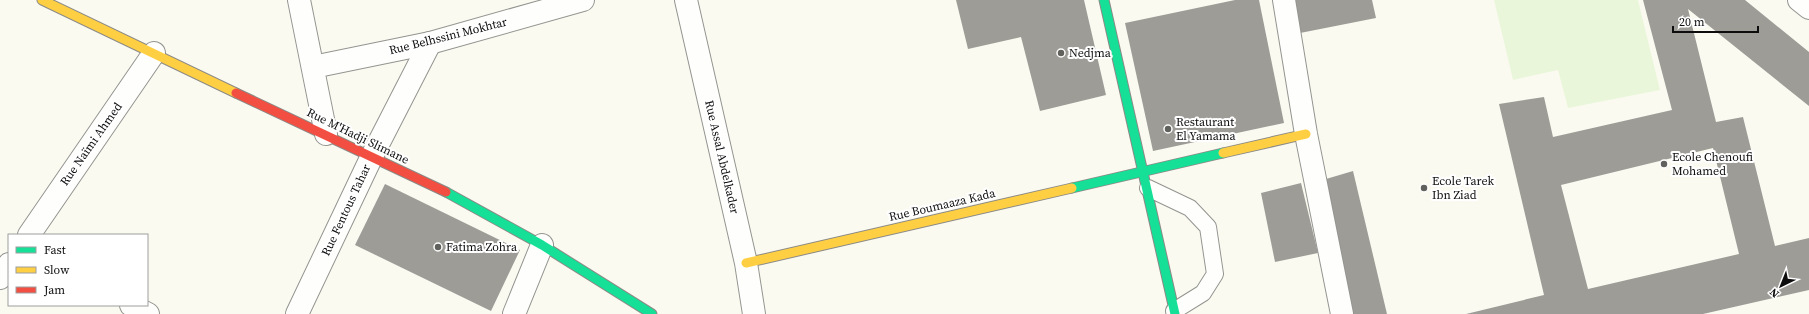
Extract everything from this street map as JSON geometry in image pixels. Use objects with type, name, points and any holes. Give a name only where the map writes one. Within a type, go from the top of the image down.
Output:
[{"type":"street","name":"Rue M'Hadji Slimane","points":[[42,0],[460,198],[542,245],[652,314]]},
{"type":"street","points":[[299,0],[326,134]]},
{"type":"street","name":"Rue Belhssini Mokhtar","points":[[313,67],[430,42],[583,0]]},
{"type":"street","name":"Rue Assal Abdelkader","points":[[686,0],[746,263],[754,314]]},
{"type":"street","points":[[1104,0],[1148,188],[1175,313]]},
{"type":"street","points":[[1284,0],[1306,134],[1342,314]]},
{"type":"street","points":[[1799,0],[1809,8]]},
{"type":"street","name":"Rue Fentous Tahar","points":[[297,314],[372,156],[430,42]]},
{"type":"street","name":"Rue Naïmi Ahmed","points":[[29,234],[154,53]]},
{"type":"street","name":"Rue Boumaaza Kada","points":[[746,263],[1306,134]]},
{"type":"street","points":[[514,314],[542,245]]},
{"type":"street","points":[[0,278],[8,266]]},
{"type":"street","points":[[133,306],[148,314]]},
{"type":"lane","points":[[1148,188],[1190,208],[1208,227],[1215,274],[1203,293],[1175,313]]},
{"type":"green space","points":[[1494,0],[1638,0],[1660,90],[1568,108],[1558,70],[1513,80]]},
{"type":"building","points":[[956,0],[1084,0],[1106,95],[1040,111],[1021,37],[968,49]]},
{"type":"building","points":[[1235,0],[1259,0],[1284,123],[1153,151],[1125,23]]},
{"type":"building","points":[[1287,0],[1372,0],[1376,18],[1295,34]]},
{"type":"building","points":[[1643,0],[1745,0],[1809,52],[1809,106],[1688,9],[1716,122],[1743,117],[1775,246],[1809,238],[1809,290],[1703,314],[1466,314],[1544,295],[1499,104],[1544,97],[1553,137],[1672,110]],"holes":[[[1713,148],[1739,254],[1588,289],[1561,185]]]},
{"type":"building","points":[[1353,171],[1387,314],[1353,314],[1326,179]]},
{"type":"building","points":[[1301,183],[1318,253],[1275,262],[1261,193]]},
{"type":"building","name":"Fatima Zohra","points":[[385,184],[520,250],[491,311],[355,245]]},
{"type":"traffic: fast","points":[[1104,0],[1175,314]]},
{"type":"traffic: fast","points":[[1072,188],[1223,153]]},
{"type":"traffic: fast","points":[[446,192],[542,245],[652,314]]},
{"type":"traffic: slow","points":[[42,0],[236,93]]},
{"type":"traffic: slow","points":[[1223,153],[1306,134]]},
{"type":"traffic: slow","points":[[746,263],[1072,188]]},
{"type":"traffic: jam","points":[[236,93],[446,192]]},
{"type":"place","name":"Nedjma","points":[[1061,53]]},
{"type":"place","name":"Restaurant El Yamama","points":[[1168,129]]},
{"type":"place","name":"Ecole Chenoufi Mohamed","points":[[1664,164]]},
{"type":"place","name":"Ecole Tarek Ibn Ziad","points":[[1424,188]]},
{"type":"place","name":"Fatima Zohra","points":[[438,247]]}]
